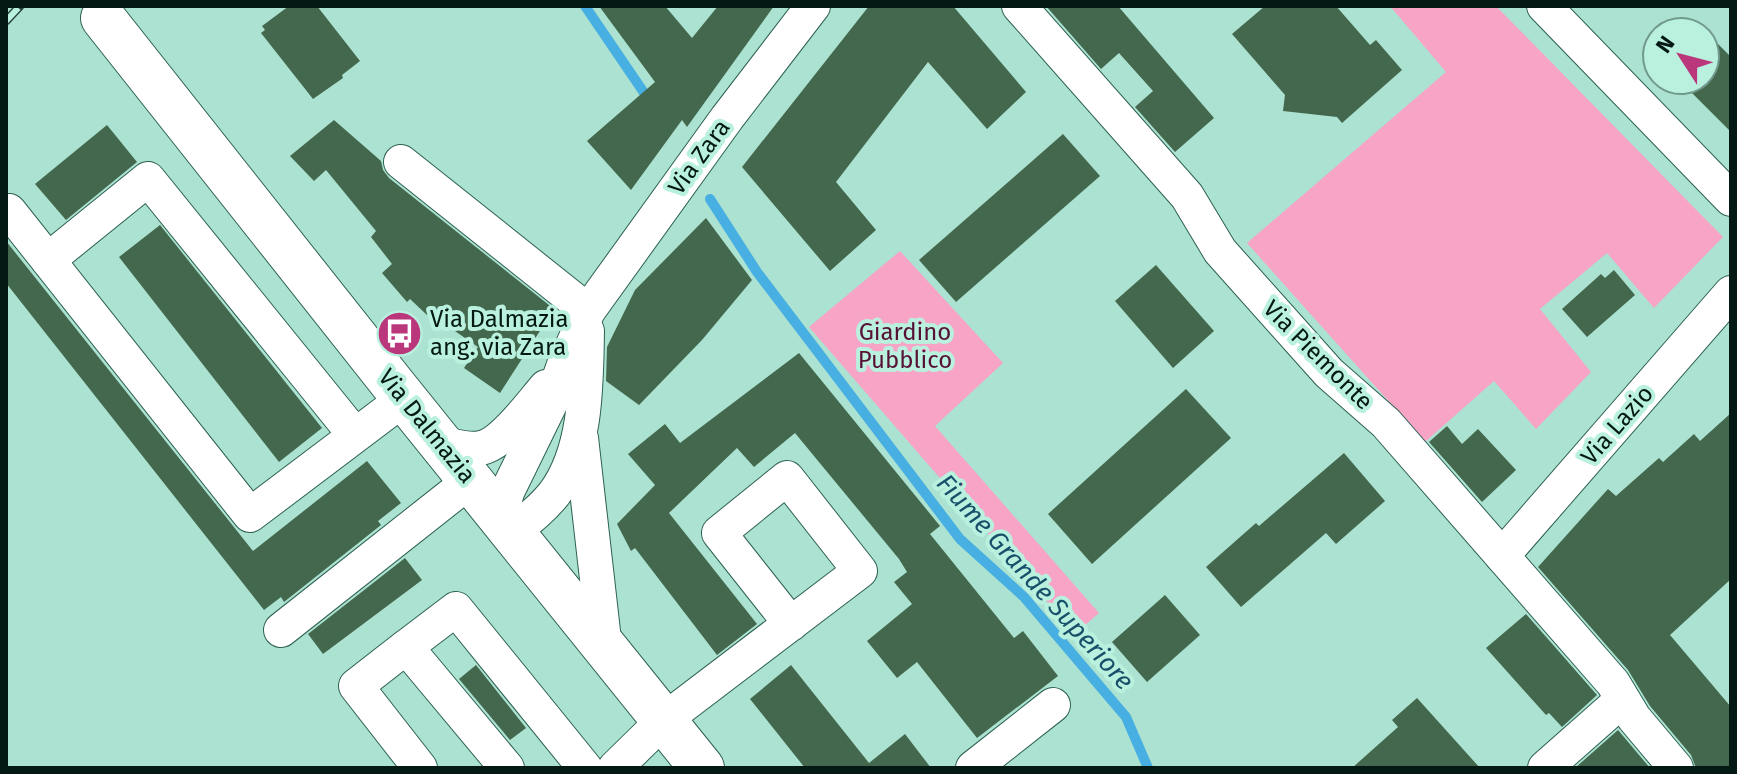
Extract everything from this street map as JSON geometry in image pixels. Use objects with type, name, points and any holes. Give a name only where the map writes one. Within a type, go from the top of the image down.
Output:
[{"type":"main road","name":"Via Dalmazia","points":[[103,18],[702,768]]},
{"type":"street","name":"Via Zara","points":[[507,525],[507,492],[547,412],[588,311],[727,118],[813,6]]},
{"type":"street","name":"Via Piemonte","points":[[1020,6],[1187,196],[1220,251],[1329,373],[1386,423],[1613,683],[1634,718],[1676,768]]},
{"type":"street","points":[[1544,6],[1731,199]]},
{"type":"street","points":[[401,162],[588,311],[580,429],[605,649]]},
{"type":"street","points":[[48,260],[148,179],[355,435]]},
{"type":"street","points":[[9,211],[250,515],[405,398]]},
{"type":"street","name":"Via Lazio","points":[[1502,556],[1731,293]]},
{"type":"street","name":"Via Zara","points":[[443,444],[478,449],[491,446],[522,416],[564,365]]},
{"type":"street","points":[[507,525],[532,516],[561,483],[580,429]]},
{"type":"street","points":[[281,630],[471,480]]},
{"type":"street","points":[[420,768],[356,686],[456,609],[585,768]]},
{"type":"street","points":[[615,768],[664,720],[791,624]]},
{"type":"street","points":[[406,647],[507,768]]},
{"type":"street","points":[[1545,768],[1622,700]]},
{"type":"street","points":[[973,768],[1053,705]]},
{"type":"green space","points":[[1390,6],[1496,6],[1723,237],[1654,308],[1607,253],[1540,309],[1591,372],[1536,429],[1494,381],[1425,442],[1247,243],[1446,72]]},
{"type":"green space","name":"Giardino Pubblico","points":[[900,251],[1003,363],[935,426],[1099,613],[1075,634],[809,327]]},
{"type":"building","points":[[289,6],[317,6],[360,61],[342,75],[343,78],[313,99],[261,33],[265,30],[262,26]]},
{"type":"building","points":[[599,6],[665,6],[692,38],[718,6],[774,6],[687,127],[682,120],[631,190],[587,141],[655,82]]},
{"type":"building","points":[[869,6],[953,6],[1026,92],[987,129],[928,62],[836,182],[876,230],[830,271],[742,167]]},
{"type":"building","points":[[1046,6],[1118,6],[1214,118],[1175,152],[1135,107],[1153,91],[1119,53],[1101,69]]},
{"type":"building","points":[[1265,6],[1336,6],[1370,45],[1376,40],[1402,70],[1342,123],[1337,117],[1283,111],[1285,95],[1232,34]]},
{"type":"building","points":[[1721,47],[1731,57],[1731,132],[1695,96],[1721,96]]},
{"type":"building","points":[[334,120],[381,161],[389,178],[554,309],[500,393],[464,368],[478,347],[429,313],[427,315],[410,299],[407,302],[382,273],[392,264],[371,237],[376,231],[326,170],[314,181],[290,156]]},
{"type":"building","points":[[107,125],[137,162],[66,220],[35,184]]},
{"type":"building","points":[[1063,134],[1100,176],[956,302],[919,260]]},
{"type":"building","points":[[706,218],[752,280],[702,340],[639,405],[606,381],[607,347],[635,290]]},
{"type":"building","points":[[160,225],[322,428],[279,462],[119,257]]},
{"type":"building","points":[[6,241],[253,551],[367,461],[401,503],[378,521],[381,525],[284,602],[281,597],[264,610],[6,283]]},
{"type":"building","points":[[1156,265],[1214,331],[1173,368],[1115,301]]},
{"type":"building","points":[[1614,270],[1635,295],[1587,337],[1562,309],[1601,274],[1605,278]]},
{"type":"building","points":[[799,353],[940,526],[930,534],[1014,638],[1023,631],[1058,676],[977,738],[917,662],[897,678],[867,641],[912,604],[894,582],[907,572],[795,433],[754,467],[737,448],[669,513],[757,624],[717,655],[635,548],[631,551],[617,524],[655,485],[628,454],[665,424],[680,443]]},
{"type":"building","points":[[1186,389],[1231,438],[1092,564],[1048,514]]},
{"type":"building","points":[[1731,413],[1731,579],[1670,635],[1731,707],[1731,768],[1696,768],[1691,755],[1650,706],[1628,670],[1538,567],[1608,489],[1616,496],[1659,458],[1663,462],[1694,434],[1700,441]]},
{"type":"building","points":[[1447,426],[1462,444],[1478,429],[1516,470],[1482,502],[1429,442]]},
{"type":"building","points":[[1344,453],[1385,501],[1336,544],[1326,533],[1241,607],[1206,567]]},
{"type":"building","points":[[405,558],[422,580],[323,654],[308,634]]},
{"type":"building","points":[[1165,595],[1200,635],[1147,682],[1112,642]]},
{"type":"building","points":[[1526,614],[1597,695],[1562,727],[1549,713],[1546,715],[1486,648]]},
{"type":"building","points":[[476,665],[526,728],[510,740],[459,679]]},
{"type":"building","points":[[791,665],[869,763],[905,734],[931,768],[805,768],[750,699]]},
{"type":"building","points":[[1417,698],[1480,768],[1352,768],[1398,727],[1392,720]]},
{"type":"building","points":[[1618,730],[1650,768],[1575,768]]},
{"type":"waterway","name":"Fiume Grande Superiore","points":[[585,6],[651,103]]},
{"type":"waterway","name":"Fiume Grande Superiore","points":[[710,199],[757,272],[960,539],[1024,597],[1126,717],[1148,768]]},
{"type":"railway","points":[[6,21],[20,6]]},
{"type":"place","name":"Via Dalmazia ang. via Zara","points":[[399,333]]}]
